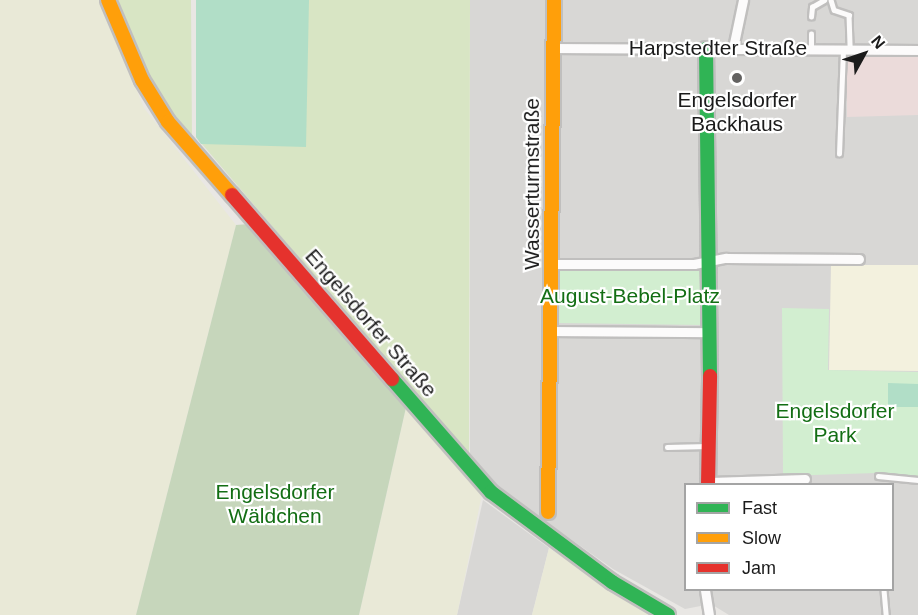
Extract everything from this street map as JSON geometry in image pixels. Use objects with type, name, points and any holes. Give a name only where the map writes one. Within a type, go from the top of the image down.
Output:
[{"type":"street","name":"Engelsdorfer Straße","points":[[108,0],[142,80],[168,122],[490,492],[612,582],[668,615]]},
{"type":"street","name":"Wasserturmstraße","points":[[548,512],[553,331],[554,0]]},
{"type":"street","points":[[733,48],[743,0]]},
{"type":"street","name":"Harpstedter Straße","points":[[554,48],[918,50]]},
{"type":"street","points":[[706,49],[711,332],[709,483],[805,479]]},
{"type":"street","points":[[552,264],[859,259]]},
{"type":"street","points":[[553,331],[711,332]]},
{"type":"street","points":[[705,591],[709,615]]},
{"type":"lane","points":[[811,17],[812,7],[824,0]]},
{"type":"lane","points":[[831,0],[834,10],[849,15],[839,154]]},
{"type":"lane","points":[[811,34],[811,49]]},
{"type":"lane","points":[[667,447],[710,446]]},
{"type":"lane","points":[[878,476],[918,480]]},
{"type":"lane","points":[[884,591],[886,615]]},
{"type":"shaded area","points":[[470,0],[918,0],[918,615],[729,615],[711,604],[685,609],[613,569],[495,484],[470,457]]},
{"type":"shaded area","points":[[918,56],[918,115],[847,117],[847,57]]},
{"type":"shaded area","points":[[831,265],[918,265],[918,371],[829,370]]},
{"type":"shaded area","points":[[483,500],[549,548],[532,615],[457,615]]},
{"type":"green space","points":[[0,0],[100,0],[144,108],[236,225],[136,615],[0,615]]},
{"type":"green space","points":[[114,0],[191,0],[192,141],[161,104]]},
{"type":"green space","points":[[196,0],[470,0],[469,457],[196,137]]},
{"type":"green space","points":[[196,0],[309,0],[306,147],[201,144],[196,137]]},
{"type":"green space","name":"Engelsdorfer Wäldchen","points":[[249,224],[407,403],[359,615],[136,615],[236,225]]},
{"type":"green space","name":"August-Bebel-Platz","points":[[560,269],[701,269],[702,325],[559,323]]},
{"type":"green space","name":"Engelsdorfer Park","points":[[782,308],[829,309],[828,370],[918,372],[918,477],[876,473],[783,476]]},
{"type":"green space","points":[[888,383],[918,384],[918,407],[888,407]]},
{"type":"green space","points":[[406,408],[482,494],[457,615],[359,615]]},
{"type":"green space","points":[[549,548],[652,615],[532,615]]},
{"type":"traffic: fast","points":[[706,49],[710,376]]},
{"type":"traffic: fast","points":[[392,379],[491,492],[612,582],[668,615]]},
{"type":"traffic: slow","points":[[108,0],[142,80],[168,122],[232,195]]},
{"type":"traffic: slow","points":[[548,512],[554,0]]},
{"type":"traffic: jam","points":[[232,195],[392,379]]},
{"type":"traffic: jam","points":[[708,483],[710,376]]},
{"type":"place","name":"Engelsdorfer Backhaus","points":[[737,78]]}]
